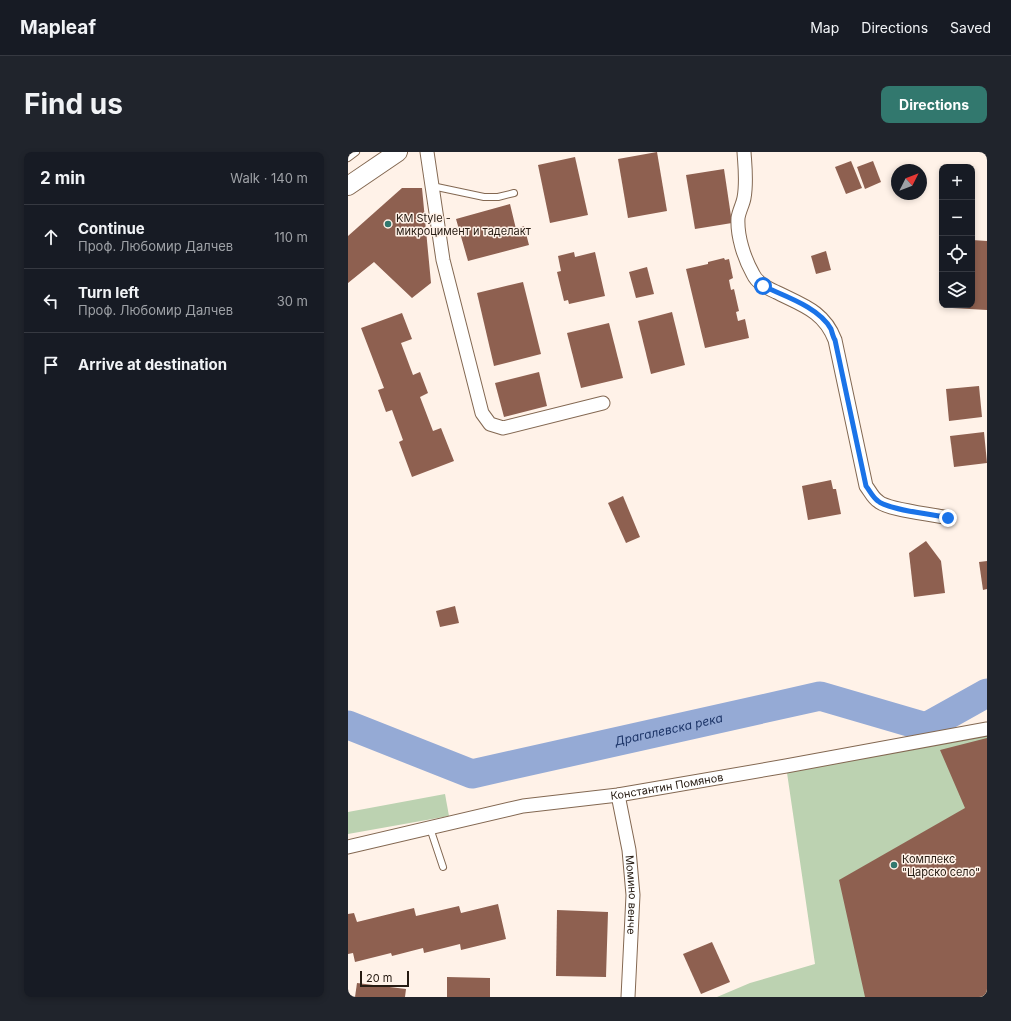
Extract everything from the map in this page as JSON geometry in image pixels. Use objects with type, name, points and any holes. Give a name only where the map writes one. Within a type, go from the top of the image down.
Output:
[{"type":"main road","points":[[348,186],[398,152]]},
{"type":"street","points":[[427,152],[443,260],[482,413],[490,424],[503,428],[603,403]]},
{"type":"street","points":[[744,152],[746,173],[744,198],[738,217],[739,233],[746,256],[753,275],[763,286],[812,310],[825,321],[831,329],[835,340],[866,486],[878,502],[903,510],[948,518]]},
{"type":"street","name":"Константин Помянов","points":[[348,847],[523,806],[618,795],[987,729]]},
{"type":"street","name":"Момино венче","points":[[618,795],[629,850],[633,895],[628,997]]},
{"type":"lane","points":[[348,158],[356,152]]},
{"type":"lane","points":[[432,186],[484,197],[498,197],[514,193]]},
{"type":"lane","points":[[430,828],[443,867]]},
{"type":"green space","name":"Комплекс \"Царско село\"","points":[[987,729],[987,997],[717,997],[750,983],[815,964],[786,766]]},
{"type":"green space","points":[[445,794],[449,816],[348,834],[348,812]]},
{"type":"building","points":[[657,152],[667,211],[628,218],[618,159]]},
{"type":"building","points":[[575,157],[588,215],[550,223],[538,165]]},
{"type":"building","points":[[851,161],[862,188],[846,194],[835,167]]},
{"type":"building","points":[[873,161],[881,182],[865,189],[857,167]]},
{"type":"building","points":[[724,169],[732,223],[695,229],[686,175]]},
{"type":"building","points":[[402,188],[422,188],[431,283],[412,298],[374,262],[348,283],[348,236]]},
{"type":"building","points":[[510,204],[516,229],[524,226],[529,245],[468,261],[456,219]]},
{"type":"building","points":[[975,240],[987,241],[987,310],[952,308],[975,308]]},
{"type":"building","points":[[826,251],[831,270],[816,274],[811,256]]},
{"type":"building","points":[[574,252],[575,257],[595,252],[605,296],[569,304],[568,300],[564,301],[557,272],[561,271],[558,256]]},
{"type":"building","points":[[724,258],[725,260],[729,259],[733,278],[729,280],[731,290],[734,289],[739,311],[736,312],[738,321],[745,319],[749,338],[705,348],[686,269],[708,264],[708,262]]},
{"type":"building","points":[[647,267],[654,294],[636,298],[629,272]]},
{"type":"building","points":[[523,282],[541,354],[494,366],[477,293]]},
{"type":"building","points":[[672,312],[685,365],[651,374],[638,321]]},
{"type":"building","points":[[402,313],[412,339],[401,343],[413,375],[420,372],[428,393],[420,397],[433,431],[441,428],[454,461],[412,477],[399,442],[403,440],[392,410],[386,412],[378,390],[384,388],[361,328]]},
{"type":"building","points":[[609,323],[623,378],[581,388],[567,333]]},
{"type":"building","points":[[539,372],[547,406],[504,417],[495,383]]},
{"type":"building","points":[[979,386],[982,417],[949,421],[946,389]]},
{"type":"building","points":[[984,432],[987,463],[954,467],[950,436]]},
{"type":"building","points":[[831,480],[833,489],[836,489],[841,514],[808,520],[802,486]]},
{"type":"building","points":[[623,496],[640,537],[626,543],[608,503]]},
{"type":"building","points":[[926,541],[941,561],[945,593],[914,597],[909,553]]},
{"type":"building","points":[[987,561],[987,589],[983,590],[979,562]]},
{"type":"building","points":[[455,606],[459,623],[440,627],[436,611]]},
{"type":"building","points":[[987,738],[987,997],[865,997],[839,880],[965,808],[940,750]]},
{"type":"building","points":[[498,904],[506,939],[461,950],[460,944],[424,953],[423,948],[392,956],[391,953],[355,962],[353,953],[348,954],[348,914],[354,913],[357,922],[414,908],[416,916],[459,906],[461,913]]},
{"type":"building","points":[[557,910],[608,912],[606,977],[556,976]]},
{"type":"building","points":[[712,942],[730,982],[701,994],[683,954]]},
{"type":"building","points":[[447,977],[490,978],[490,997],[447,997]]},
{"type":"building","points":[[357,983],[406,989],[405,997],[355,997]]},
{"type":"waterway","name":"Драгалевска река","points":[[348,725],[472,774],[820,696],[926,727],[987,693]]},
{"type":"place","name":"KM Style - микроцимент и таделакт","points":[[388,224]]},
{"type":"place","name":"Комплекс \"Царско село\"","points":[[894,865]]},
{"type":"route","points":[[763,286],[812,310],[825,321],[831,329],[835,340],[866,486],[878,502],[903,510],[948,518]]}]
